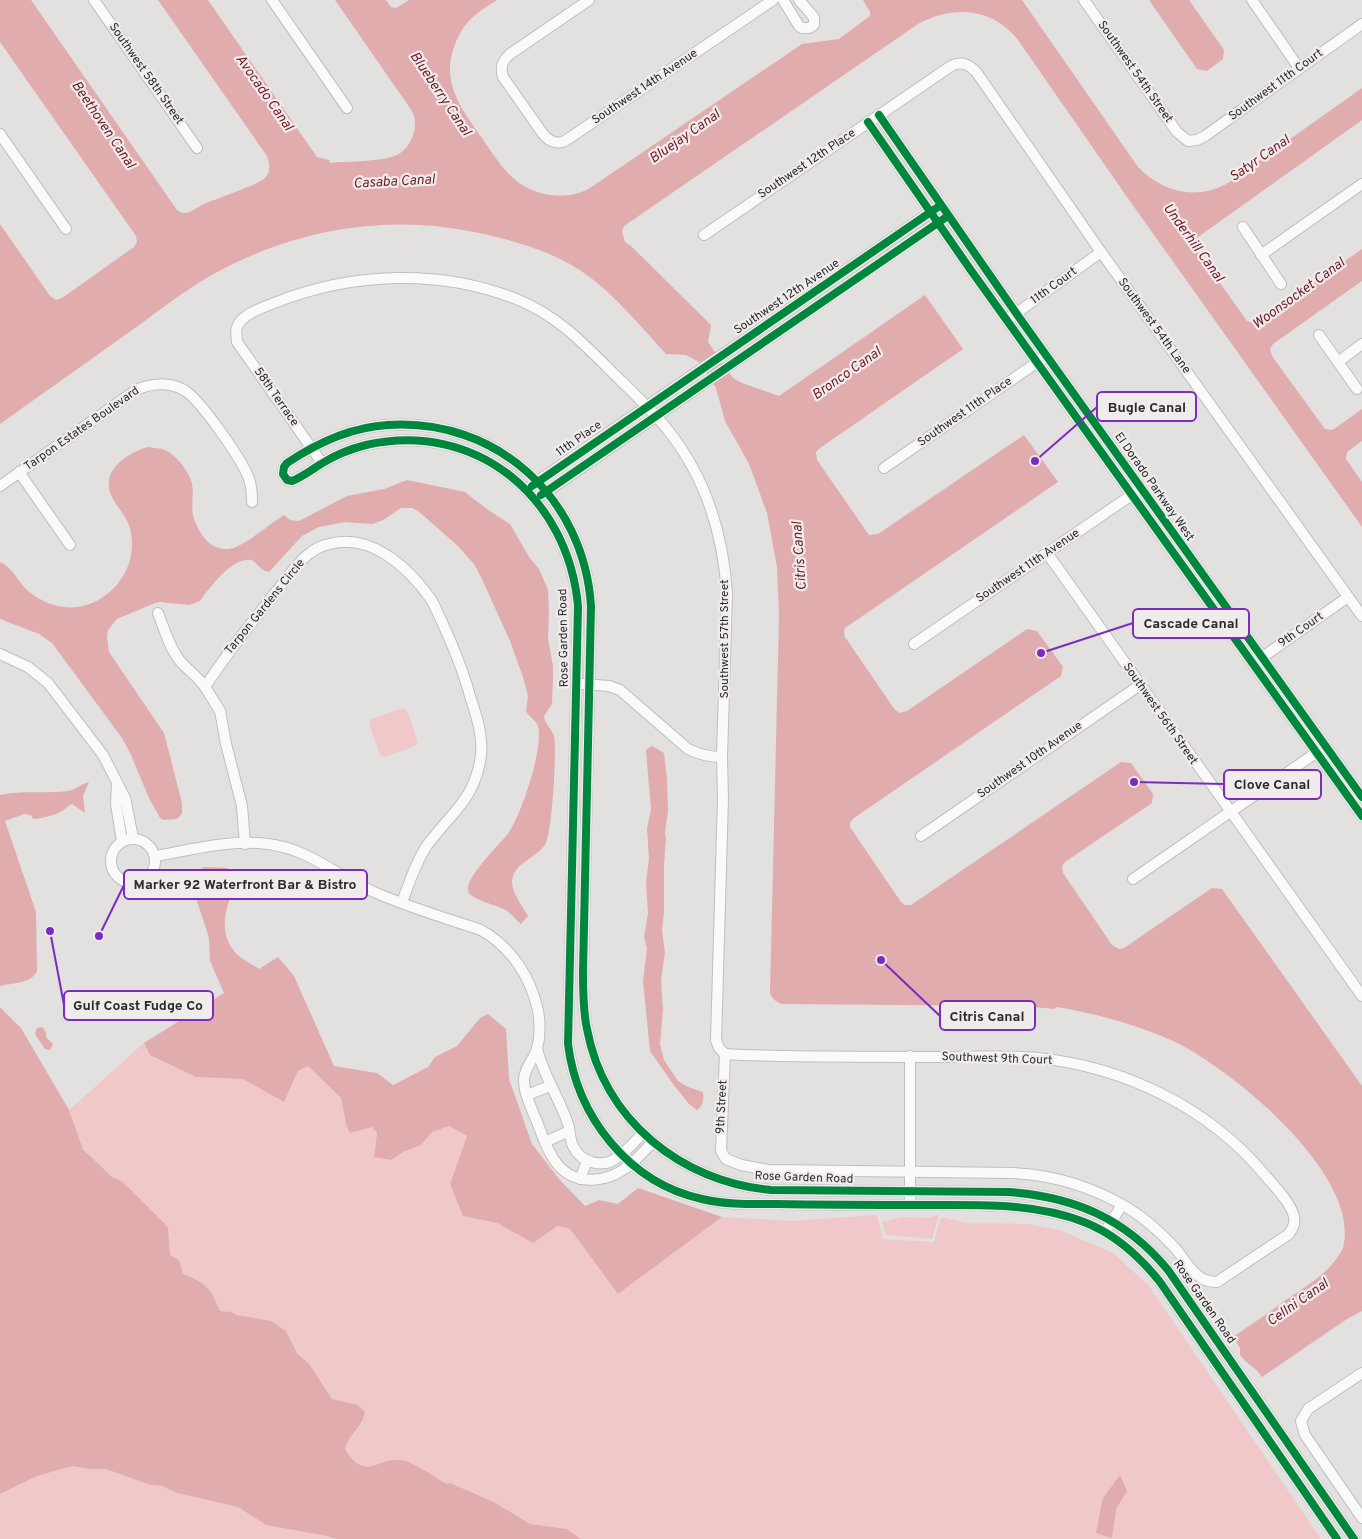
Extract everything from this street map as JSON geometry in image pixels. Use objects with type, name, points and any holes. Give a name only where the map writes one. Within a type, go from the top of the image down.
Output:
[{"type":"street","name":"Southwest 58th Street","points":[[94,0],[198,148]]},
{"type":"street","points":[[272,0],[348,108]]},
{"type":"street","name":"Southwest 14th Avenue","points":[[589,0],[505,59],[501,68],[503,77],[524,107],[546,137],[556,143],[566,141],[773,0]]},
{"type":"street","points":[[783,0],[799,26],[809,28],[814,25],[814,18],[799,0]]},
{"type":"street","name":"Southwest 54th Street","points":[[1084,0],[1177,132],[1188,141]]},
{"type":"street","points":[[1252,0],[1299,68]]},
{"type":"street","name":"Southwest 11th Court","points":[[1188,141],[1197,140],[1205,136],[1362,24]]},
{"type":"street","name":"Southwest 12th Place","points":[[704,235],[950,66],[962,63]]},
{"type":"street","name":"Southwest 54th Lane","points":[[962,63],[968,65],[977,73],[1101,252],[1362,616]]},
{"type":"street","name":"El Dorado Parkway West","points":[[879,115],[1047,355],[1253,664],[1362,797]]},
{"type":"street","name":"El Dorado Parkway West","points":[[868,122],[1006,320],[1262,657],[1362,816]]},
{"type":"street","points":[[0,134],[66,229]]},
{"type":"street","points":[[1261,255],[1362,184]]},
{"type":"street","name":"Southwest 12th Avenue","points":[[645,407],[942,204]]},
{"type":"street","name":"Southwest 12th Avenue","points":[[654,416],[949,215]]},
{"type":"street","points":[[1242,227],[1281,284]]},
{"type":"street","name":"11th Court","points":[[1006,320],[1101,252]]},
{"type":"street","name":"Southwest 57th Street","points":[[236,328],[241,320],[268,305],[306,292],[345,282],[388,278],[415,278],[464,284],[502,294],[547,314],[576,336],[632,391],[668,430],[695,472],[712,511],[722,551],[727,593],[716,1040],[718,1048],[725,1054]]},
{"type":"street","name":"58th Terrace","points":[[236,328],[237,342],[322,463]]},
{"type":"street","points":[[1319,335],[1357,389]]},
{"type":"street","points":[[1338,362],[1362,344]]},
{"type":"street","name":"Southwest 11th Place","points":[[884,468],[1047,355]]},
{"type":"street","name":"Tarpon Estates Boulevard","points":[[0,486],[136,390],[153,384],[171,385],[184,390],[198,402],[242,464],[251,485],[252,502]]},
{"type":"street","name":"11th Place","points":[[526,490],[645,407]]},
{"type":"street","name":"11th Place","points":[[535,500],[654,416]]},
{"type":"street","name":"Rose Garden Road","points":[[1337,1539],[1160,1282],[1134,1254],[1106,1232],[1082,1221],[1057,1213],[1029,1208],[716,1202],[692,1197],[673,1190],[646,1176],[621,1155],[599,1128],[584,1102],[574,1074],[568,1044],[578,606],[573,574],[558,532],[526,490],[507,474],[481,458],[462,450],[429,442],[401,440],[367,445],[347,451],[322,463],[292,481],[284,477],[283,470],[287,464],[312,448],[340,436],[375,427],[415,425],[437,428],[469,436],[491,446],[515,461],[547,491],[569,524],[580,549],[587,572],[591,606],[583,971],[584,1013],[591,1046],[602,1074],[617,1102],[643,1133],[688,1166],[713,1178],[742,1186],[771,1190],[1008,1192],[1040,1195],[1077,1205],[1111,1222],[1143,1243],[1168,1270],[1351,1535]]},
{"type":"street","points":[[19,472],[70,545]]},
{"type":"street","name":"Southwest 11th Avenue","points":[[914,644],[1137,491]]},
{"type":"street","name":"Tarpon Gardens Circle","points":[[205,687],[222,661],[299,563],[310,553],[325,545],[340,542],[357,542],[374,547],[391,558],[412,577],[431,599],[461,663],[480,730],[481,752],[477,776],[466,799],[426,847],[415,867],[402,902]]},
{"type":"street","name":"Southwest 56th Street","points":[[1046,553],[1362,996]]},
{"type":"street","name":"9th Court","points":[[1253,664],[1348,597]]},
{"type":"street","points":[[158,613],[173,650],[180,660],[198,677],[220,711],[226,744],[242,806],[245,844]]},
{"type":"street","points":[[0,654],[28,667],[48,683],[103,754],[125,798],[128,840]]},
{"type":"street","points":[[576,684],[609,686],[620,690],[688,749],[704,756],[722,757]]},
{"type":"street","name":"Southwest 10th Avenue","points":[[921,836],[1140,685]]},
{"type":"street","points":[[1133,879],[1321,749]]},
{"type":"street","points":[[128,840],[147,843],[155,856],[154,868],[147,878],[135,883],[122,880],[116,876],[111,863],[113,850],[128,840]]},
{"type":"street","points":[[155,856],[218,845],[266,844],[290,848],[318,860],[373,892],[481,930],[490,935],[510,954],[526,976],[535,1000],[539,1023],[537,1049],[544,1073],[562,1110],[572,1145],[576,1152],[587,1161],[600,1164],[617,1158],[643,1133]]},
{"type":"street","points":[[537,1049],[524,1074],[524,1086],[545,1142],[554,1160],[567,1174],[580,1179],[594,1181],[604,1179],[631,1164],[653,1142]]},
{"type":"street","name":"Southwest 9th Court","points":[[725,1054],[1009,1057],[1056,1061],[1098,1070],[1151,1089],[1182,1105],[1212,1125],[1234,1143],[1259,1168],[1292,1210],[1294,1225],[1289,1234],[1217,1282],[1208,1282]]},
{"type":"street","name":"9th Street","points":[[725,1054],[720,1138],[721,1151],[726,1159]]},
{"type":"street","points":[[909,1205],[910,1056]]},
{"type":"street","points":[[527,1095],[550,1086]]},
{"type":"street","points":[[545,1142],[569,1131]]},
{"type":"street","name":"Rose Garden Road","points":[[726,1159],[741,1165],[783,1170],[1013,1173],[1041,1176],[1072,1183],[1096,1191],[1122,1205],[1160,1233],[1195,1274],[1208,1282]]},
{"type":"street","points":[[580,1179],[587,1161]]},
{"type":"street","points":[[1106,1232],[1122,1205]]},
{"type":"street","points":[[1362,1373],[1308,1409],[1301,1421],[1305,1435],[1362,1518]]},
{"type":"street","points":[[1337,1539],[1351,1535],[1362,1522]]},
{"type":"shaded area","points":[[403,708],[407,710],[418,742],[415,746],[385,757],[380,755],[369,724],[371,719]]},
{"type":"shaded area","points":[[144,1043],[151,1055],[196,1077],[243,1079],[284,1102],[298,1071],[308,1066],[341,1098],[346,1124],[372,1127],[377,1134],[374,1156],[391,1160],[403,1152],[421,1145],[432,1132],[449,1126],[467,1136],[450,1184],[463,1216],[497,1223],[533,1243],[558,1226],[570,1229],[618,1294],[722,1217],[791,1221],[877,1215],[883,1239],[934,1242],[941,1217],[968,1223],[1027,1224],[1060,1230],[1113,1253],[1149,1286],[1321,1539],[581,1539],[567,1529],[530,1524],[494,1502],[450,1483],[447,1484],[408,1463],[395,1462],[372,1466],[359,1464],[345,1449],[348,1439],[363,1423],[358,1405],[332,1399],[310,1365],[297,1353],[286,1331],[274,1323],[220,1311],[214,1297],[206,1287],[197,1280],[183,1274],[179,1260],[170,1256],[168,1227],[123,1182],[112,1177],[83,1148],[69,1110]]},
{"type":"shaded area","points":[[939,1214],[932,1239],[886,1235],[882,1222],[901,1217],[927,1218]]},
{"type":"shaded area","points":[[73,1466],[89,1469],[106,1469],[150,1485],[162,1486],[177,1493],[238,1507],[266,1525],[336,1539],[0,1539],[0,1494],[37,1476]]},
{"type":"water","points":[[0,0],[31,0],[177,210],[184,213],[261,181],[267,175],[269,165],[267,156],[158,0],[208,0],[317,157],[329,160],[330,163],[374,160],[397,155],[409,143],[415,124],[412,111],[335,0],[386,0],[391,7],[396,8],[409,0],[497,0],[472,18],[460,33],[451,60],[452,84],[467,117],[508,173],[529,189],[539,193],[560,196],[570,195],[590,188],[802,44],[839,39],[870,16],[870,12],[863,0],[1022,0],[1138,167],[1158,183],[1180,191],[1204,192],[1228,183],[1362,88],[1362,120],[1198,237],[1194,245],[1247,321],[1256,324],[1362,249],[1362,281],[1273,344],[1270,349],[1272,356],[1325,429],[1334,429],[1362,409],[1362,441],[1347,452],[1346,459],[1362,482],[1362,527],[1127,197],[1018,40],[1008,29],[984,15],[958,12],[931,18],[918,24],[624,226],[622,231],[625,242],[711,325],[708,342],[733,378],[779,396],[925,295],[963,349],[816,452],[817,460],[869,535],[878,534],[1024,435],[1058,482],[845,628],[845,637],[895,710],[900,713],[907,711],[1027,629],[1037,631],[1063,667],[1061,676],[854,818],[850,823],[850,827],[901,902],[905,905],[911,905],[1121,762],[1131,763],[1153,794],[1152,803],[1065,862],[1062,866],[1063,873],[1112,945],[1119,949],[1124,948],[1212,888],[1222,889],[1362,1086],[1362,1311],[1347,1319],[1262,1377],[1240,1355],[1240,1348],[1233,1337],[1318,1278],[1332,1265],[1343,1248],[1343,1219],[1332,1188],[1312,1157],[1286,1127],[1256,1098],[1226,1074],[1197,1054],[1173,1041],[1116,1020],[1057,1007],[1054,1009],[1024,1006],[783,1004],[772,997],[770,993],[779,616],[777,567],[767,513],[749,464],[725,421],[716,388],[699,362],[686,355],[666,354],[608,293],[587,275],[560,259],[516,242],[469,231],[436,226],[369,226],[336,230],[303,238],[240,260],[200,282],[0,424],[0,224],[50,296],[56,300],[62,298],[134,247],[137,242],[136,236],[0,42]]},
{"type":"water","points":[[1149,0],[1189,0],[1224,50],[1223,59],[1207,71],[1197,69]]},
{"type":"water","points":[[148,447],[167,451],[182,465],[189,475],[192,484],[192,511],[195,522],[208,542],[220,548],[228,549],[242,544],[284,515],[290,520],[299,521],[347,496],[384,489],[407,480],[465,492],[510,524],[529,557],[539,569],[548,590],[548,639],[553,666],[552,704],[544,716],[554,736],[555,744],[550,823],[546,843],[537,853],[521,865],[513,875],[512,886],[528,916],[521,924],[504,909],[472,896],[469,893],[468,887],[476,872],[507,835],[519,813],[535,765],[539,736],[538,726],[526,711],[528,696],[523,677],[510,641],[474,564],[458,546],[418,511],[412,508],[401,508],[373,524],[345,522],[319,527],[302,536],[269,572],[263,570],[252,560],[244,560],[223,574],[200,601],[189,605],[155,603],[117,619],[108,630],[109,652],[164,733],[182,803],[182,814],[177,819],[164,820],[160,818],[122,738],[52,643],[39,634],[0,619],[0,562],[10,569],[32,594],[48,603],[63,607],[79,607],[93,603],[117,585],[125,572],[130,558],[132,539],[127,520],[109,490],[109,480],[114,468],[119,463],[136,451]]},
{"type":"water","points":[[652,746],[664,753],[668,811],[665,833],[662,930],[665,953],[661,980],[663,1009],[660,1044],[664,1060],[678,1081],[703,1092],[703,1102],[697,1110],[689,1104],[673,1084],[650,1051],[643,981],[647,949],[644,937],[648,913],[646,882],[649,859],[647,829],[651,809],[646,750]]},
{"type":"water","points":[[89,782],[83,796],[85,813],[72,804],[48,816],[33,819],[31,815],[24,814],[5,821],[36,912],[37,971],[26,981],[0,986],[0,795],[67,791]]},
{"type":"water","points":[[204,867],[227,868],[238,880],[230,899],[225,919],[227,939],[241,958],[259,969],[278,957],[294,976],[334,1066],[377,1073],[393,1085],[428,1067],[435,1057],[457,1046],[480,1018],[488,1014],[506,1029],[509,1079],[532,1144],[559,1179],[585,1206],[599,1200],[618,1204],[638,1188],[722,1217],[618,1294],[570,1229],[558,1226],[533,1243],[497,1223],[463,1216],[450,1184],[467,1136],[449,1126],[432,1132],[421,1145],[403,1152],[391,1160],[374,1157],[377,1133],[372,1127],[350,1133],[346,1124],[341,1098],[308,1066],[298,1071],[284,1102],[243,1079],[196,1077],[150,1055],[144,1043],[224,993],[210,961],[209,938],[194,892],[188,886],[187,879]]},
{"type":"water","points":[[0,1007],[21,1028],[69,1110],[83,1149],[112,1177],[123,1182],[168,1227],[170,1255],[179,1260],[183,1274],[207,1287],[220,1311],[271,1321],[286,1331],[297,1353],[310,1365],[332,1399],[358,1405],[365,1412],[361,1423],[350,1438],[345,1449],[353,1460],[367,1467],[388,1461],[406,1461],[447,1484],[450,1483],[494,1502],[530,1524],[567,1529],[581,1539],[336,1539],[266,1525],[238,1507],[177,1493],[162,1486],[150,1485],[106,1469],[89,1469],[73,1466],[37,1476],[0,1494]]},
{"type":"water","points":[[42,1027],[46,1032],[46,1037],[53,1044],[50,1050],[45,1049],[35,1034],[37,1028]]},
{"type":"water","points":[[1120,1475],[1127,1491],[1116,1509],[1112,1538],[1096,1533],[1103,1498]]},
{"type":"cycle path","points":[[879,115],[1016,313],[1362,797]]},
{"type":"cycle path","points":[[868,122],[970,269],[1362,816]]},
{"type":"cycle path","points":[[532,486],[938,207]]},
{"type":"cycle path","points":[[541,495],[945,218]]},
{"type":"cycle path","points":[[1337,1539],[1160,1282],[1126,1247],[1106,1233],[1084,1222],[1066,1216],[1047,1211],[1009,1206],[749,1204],[711,1201],[676,1191],[652,1178],[630,1162],[611,1143],[595,1121],[582,1097],[573,1071],[568,1044],[578,606],[571,567],[556,531],[536,501],[510,475],[479,456],[444,444],[406,440],[366,445],[337,455],[292,481],[287,480],[283,474],[287,463],[335,437],[361,429],[388,425],[428,426],[465,435],[498,451],[528,472],[552,499],[572,531],[585,567],[591,606],[583,972],[584,1008],[587,1029],[596,1062],[610,1091],[629,1118],[652,1141],[678,1160],[707,1174],[738,1185],[771,1190],[1009,1192],[1055,1199],[1077,1205],[1097,1213],[1116,1224],[1151,1252],[1168,1270],[1354,1539]]},
{"type":"place","name":"Bugle Canal","points":[[1035,461]]},
{"type":"place","name":"Cascade Canal","points":[[1041,653]]},
{"type":"place","name":"Clove Canal","points":[[1134,782]]},
{"type":"place","name":"Gulf Coast Fudge Co","points":[[50,931]]},
{"type":"place","name":"Marker 92 Waterfront Bar & Bistro","points":[[99,936]]},
{"type":"place","name":"Citris Canal","points":[[881,960]]},
{"type":"water label","name":"Avocado Canal","points":[[264,93]]},
{"type":"water label","name":"Blueberry Canal","points":[[440,94]]},
{"type":"water label","name":"Beethoven Canal","points":[[103,125]]},
{"type":"water label","name":"Bluejay Canal","points":[[685,137]]},
{"type":"water label","name":"Satyr Canal","points":[[1260,159]]},
{"type":"water label","name":"Casaba Canal","points":[[394,182]]},
{"type":"water label","name":"Underhill Canal","points":[[1193,243]]},
{"type":"water label","name":"Woonsocket Canal","points":[[1299,294]]},
{"type":"water label","name":"Bronco Canal","points":[[847,374]]},
{"type":"water label","name":"Cellni Canal","points":[[1298,1303]]}]
